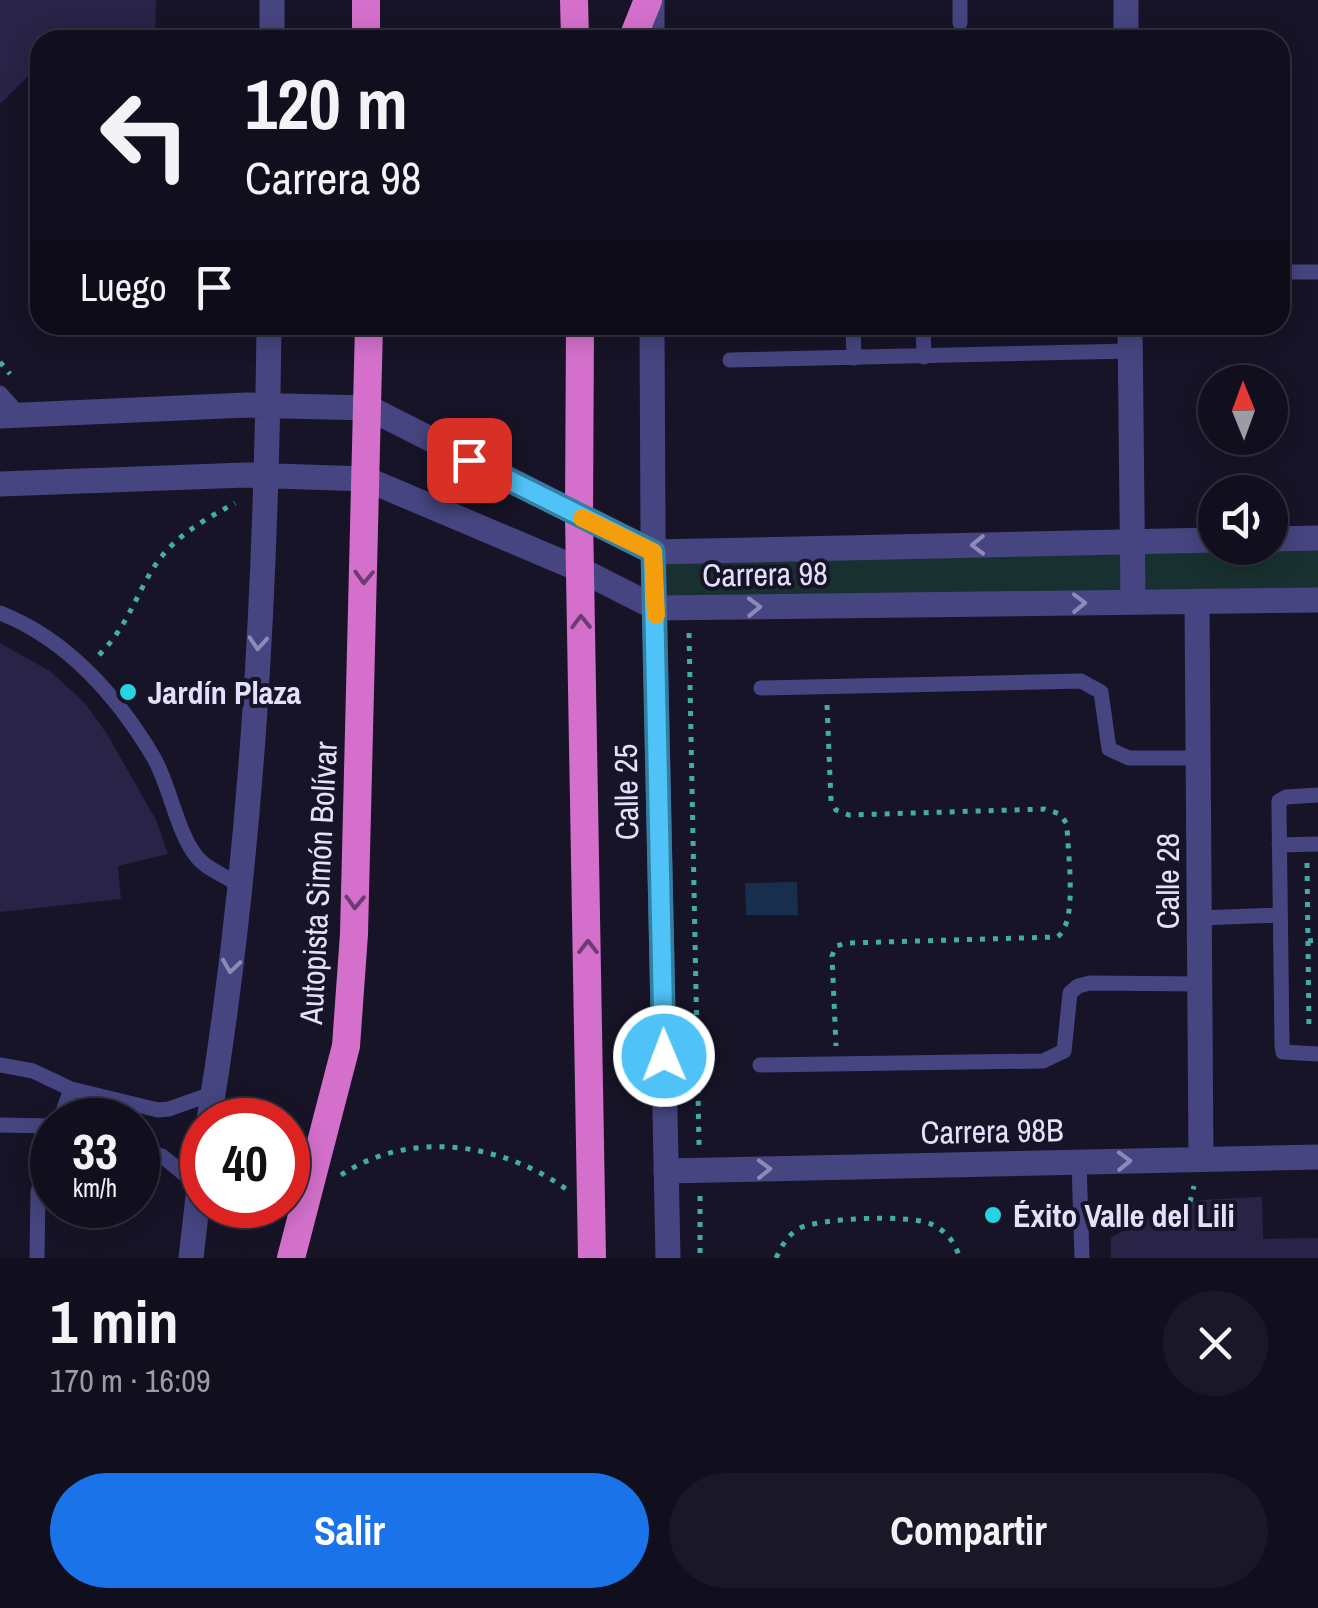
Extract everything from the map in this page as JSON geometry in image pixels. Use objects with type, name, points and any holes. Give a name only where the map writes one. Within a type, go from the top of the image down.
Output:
[{"type":"highway","points":[[366,0],[366,30]]},
{"type":"highway","points":[[574,0],[575,30]]},
{"type":"highway","points":[[636,30],[650,0]]},
{"type":"highway","name":"Autopista Simón Bolívar","points":[[310,1189],[346,1046],[354,934],[369,335]]},
{"type":"highway","points":[[580,335],[579,516],[592,1258]]},
{"type":"highway","name":"Autopista Simón Bolívar","points":[[291,1258],[299,1228]]},
{"type":"street","points":[[272,0],[272,30]]},
{"type":"street","points":[[650,0],[652,30]]},
{"type":"street","points":[[1126,0],[1126,30]]},
{"type":"street","points":[[213,1098],[242,886],[268,476],[269,335]]},
{"type":"street","name":"Calle 25","points":[[652,335],[668,1258]]},
{"type":"street","points":[[1130,338],[1133,602]]},
{"type":"street","name":"Carrera 98","points":[[10,415],[268,405],[369,408],[653,552],[1198,540]]},
{"type":"street","name":"Carrera 98","points":[[0,484],[268,476],[366,480],[581,570],[656,608],[1318,600]]},
{"type":"street","points":[[1288,539],[1318,538]]},
{"type":"street","name":"Calle 28","points":[[1197,602],[1201,1160]]},
{"type":"street","name":"Carrera 98B","points":[[666,1171],[1318,1157]]},
{"type":"street","points":[[190,1258],[194,1228]]},
{"type":"lane","points":[[960,0],[960,22]]},
{"type":"lane","points":[[1290,272],[1318,272]]},
{"type":"lane","points":[[853,335],[854,358]]},
{"type":"lane","points":[[923,335],[924,357]]},
{"type":"lane","points":[[730,360],[924,357],[1130,338]]},
{"type":"lane","points":[[0,393],[10,415]]},
{"type":"lane","points":[[0,613],[30,624],[112,696],[156,761],[197,858],[242,886]]},
{"type":"lane","points":[[761,688],[1081,682],[1101,692],[1109,749],[1118,755],[1198,758]]},
{"type":"lane","points":[[1314,1054],[1283,1052],[1279,845],[1280,801],[1286,796],[1318,795]]},
{"type":"lane","points":[[1279,845],[1312,844]]},
{"type":"lane","points":[[1200,918],[1280,915]]},
{"type":"lane","points":[[760,1065],[1044,1061],[1064,1051],[1070,993],[1078,986],[1200,984]]},
{"type":"lane","points":[[0,1066],[33,1071],[71,1089],[158,1110],[214,1093]]},
{"type":"lane","points":[[68,1098],[71,1089]]},
{"type":"lane","points":[[0,1125],[30,1126]]},
{"type":"lane","points":[[1080,1162],[1082,1258]]},
{"type":"lane","points":[[36,1258],[37,1228]]},
{"type":"path","points":[[85,669],[127,622],[153,568],[171,544],[246,497]]},
{"type":"path","points":[[689,633],[700,1258]]},
{"type":"path","points":[[826,687],[831,801],[836,810],[849,815],[1046,809],[1060,814],[1066,824],[1070,917],[1064,932],[1056,937],[836,946],[832,956],[836,1064]]},
{"type":"path","points":[[1312,844],[1308,941],[1314,1054]]},
{"type":"path","points":[[1308,941],[1318,940]]},
{"type":"path","points":[[310,1199],[346,1171],[392,1153],[441,1146],[490,1152],[522,1162],[593,1208]]},
{"type":"path","points":[[776,1258],[784,1240],[802,1227],[868,1217],[927,1222],[949,1235],[960,1258]]},
{"type":"green space","points":[[1318,538],[1318,600],[656,608],[653,552],[1198,548],[1198,565],[1288,565],[1288,544]]},
{"type":"water","points":[[797,882],[798,915],[746,915],[745,883]]},
{"type":"building","points":[[0,0],[156,0],[155,30],[30,30],[30,76],[0,104]]},
{"type":"building","points":[[0,643],[50,671],[85,703],[156,820],[168,854],[118,866],[121,899],[0,912]]},
{"type":"building","points":[[1262,1197],[1263,1239],[1318,1238],[1318,1258],[1111,1258],[1111,1238],[1146,1217],[1200,1200]]},
{"type":"slow traffic","points":[[582,518],[653,552],[656,615]]},
{"type":"place","name":"Jardín Plaza","points":[[128,692]]},
{"type":"place","name":"Éxito Valle del Lili","points":[[993,1215]]},
{"type":"route","points":[[469,460],[653,552],[664,1056]]}]
